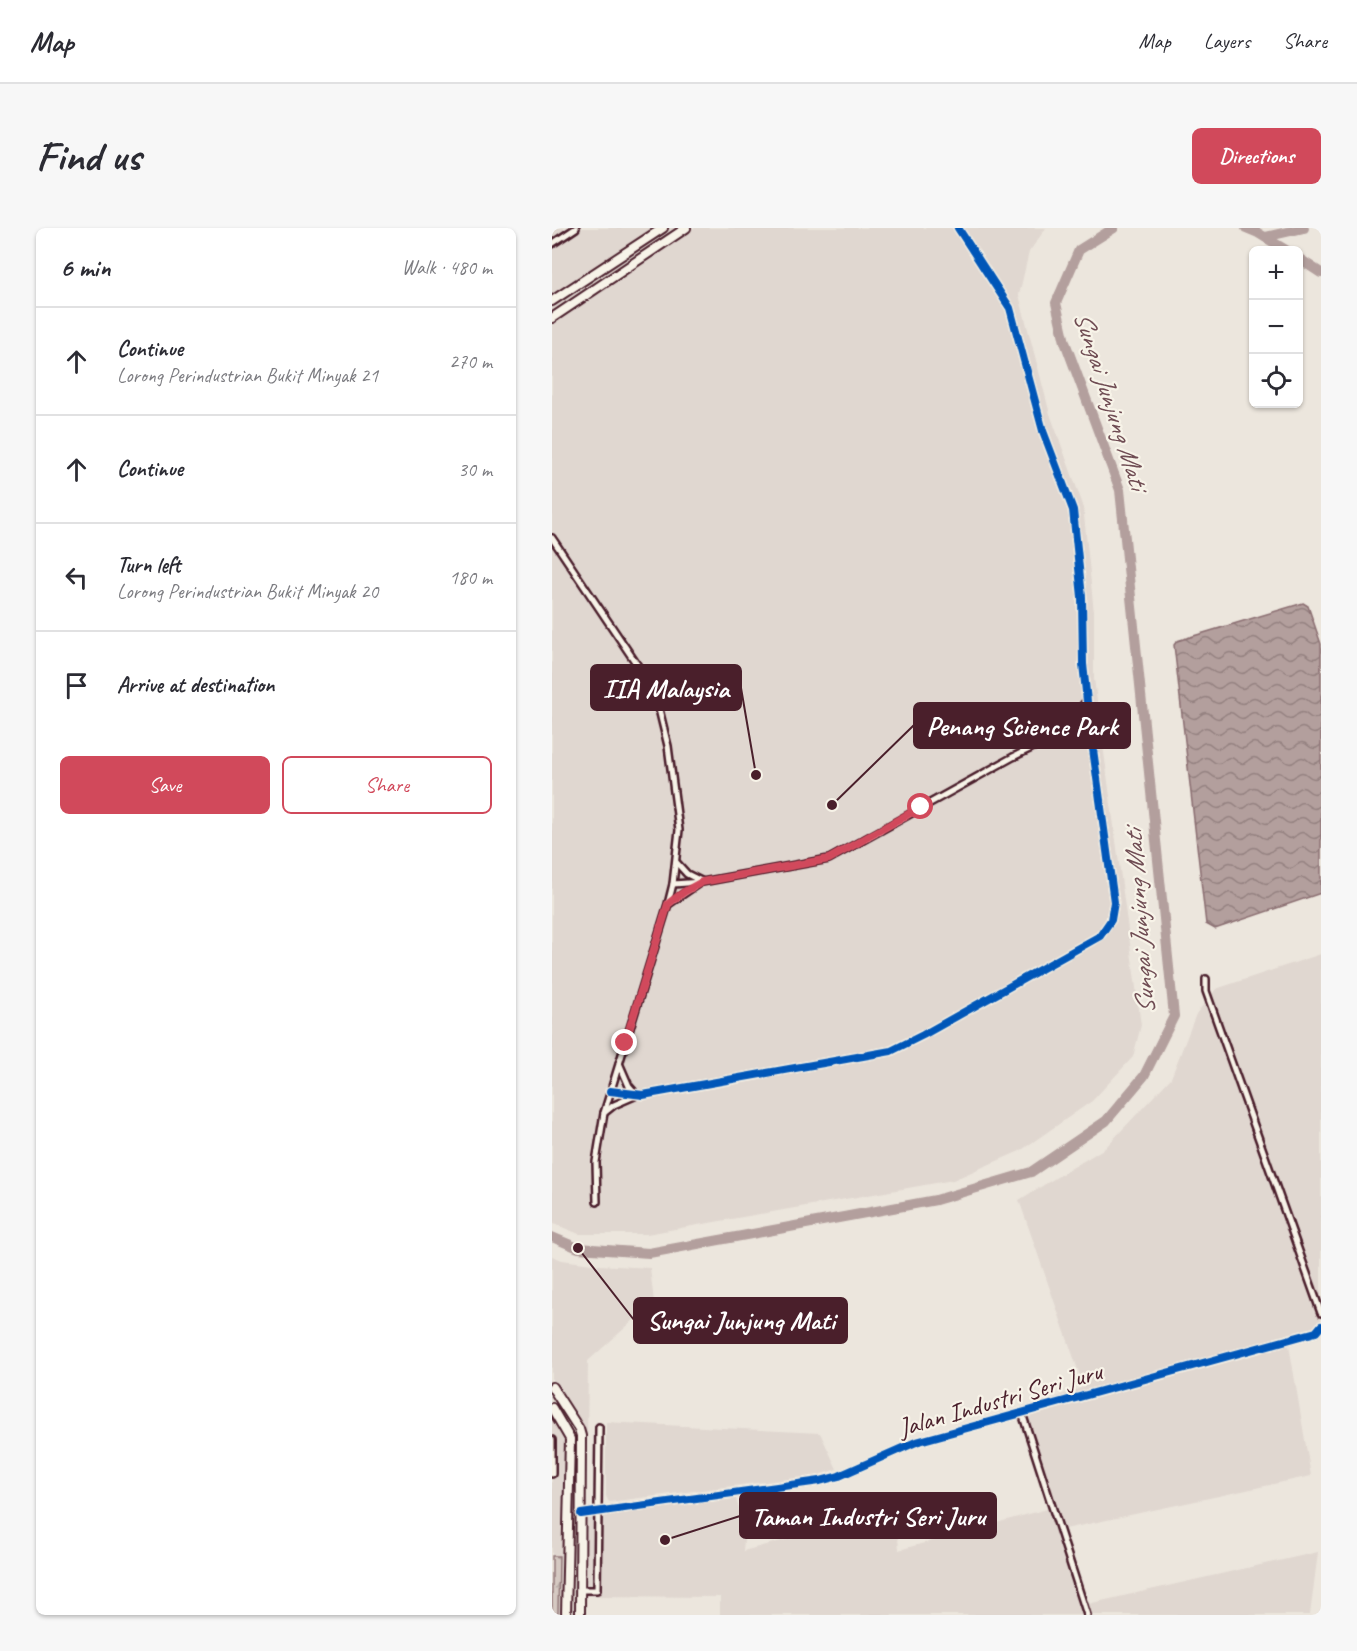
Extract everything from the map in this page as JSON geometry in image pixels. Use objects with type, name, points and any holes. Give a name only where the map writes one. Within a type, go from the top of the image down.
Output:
[{"type":"street","points":[[552,244],[576,228]]},
{"type":"street","points":[[552,301],[663,228]]},
{"type":"street","points":[[552,318],[686,228]]},
{"type":"street","points":[[604,1113],[620,1102],[637,1095],[891,1051],[1100,936],[1111,920],[1114,902],[1083,664],[1082,597],[1073,510],[1043,431],[1010,308],[958,228]]},
{"type":"street","points":[[552,538],[640,669],[658,705],[668,746],[679,830],[673,884],[668,904],[604,1113],[596,1162],[597,1202]]},
{"type":"street","points":[[1066,730],[1087,699]]},
{"type":"street","points":[[673,884],[702,882],[829,859],[989,769],[1089,720]]},
{"type":"street","points":[[1066,730],[1092,743]]},
{"type":"street","points":[[676,862],[687,874],[702,882]]},
{"type":"street","points":[[668,904],[702,882]]},
{"type":"street","points":[[1206,979],[1206,991],[1321,1313]]},
{"type":"street","points":[[619,1062],[629,1086],[637,1095]]},
{"type":"street","points":[[610,1091],[637,1095]]},
{"type":"street","name":"Jalan Industri Seri Juru","points":[[581,1514],[820,1481],[839,1476],[916,1442],[1316,1332],[1321,1326]]},
{"type":"street","points":[[552,1387],[579,1429],[581,1436],[580,1615]]},
{"type":"street","points":[[552,1408],[570,1439],[566,1615]]},
{"type":"street","points":[[1022,1413],[1087,1615]]},
{"type":"street","points":[[580,1590],[597,1590],[599,1427]]},
{"type":"street","points":[[552,1440],[552,1474]]},
{"type":"shaded area","points":[[552,228],[1046,228],[1029,252],[1019,295],[1050,414],[1083,505],[1094,613],[1094,679],[1141,1025],[1133,1057],[1092,1101],[1020,1151],[953,1180],[647,1234],[579,1234],[552,1223]]},
{"type":"shaded area","points":[[1321,954],[1321,1333],[1289,1345],[1311,1476],[1065,1529],[1088,1604],[1318,1552],[1310,1615],[720,1615],[720,1597],[587,1596],[587,1517],[736,1499],[745,1528],[743,1551],[896,1511],[899,1550],[1047,1509],[1020,1410],[1084,1387],[1019,1200],[1105,1148],[1171,1078],[1196,1014],[1216,989]]},
{"type":"shaded area","points":[[552,1256],[562,1260],[599,1265],[650,1268],[654,1302],[588,1361],[585,1615],[552,1615]]},
{"type":"shaded area","points":[[606,1422],[820,1433],[837,1469],[818,1475],[609,1502],[606,1496]]},
{"type":"green space","points":[[552,1556],[559,1556],[558,1615],[552,1615]]},
{"type":"water","points":[[1303,603],[1308,606],[1321,644],[1321,893],[1215,929],[1206,924],[1174,645],[1177,641]]},
{"type":"waterway","name":"Sungai Junjung Mati","points":[[552,1237],[578,1248],[649,1253],[936,1200],[1031,1172],[1106,1121],[1144,1076],[1174,1016],[1120,490],[1065,342],[1056,303],[1079,250],[1114,228]]},
{"type":"waterway","name":"Sungai Junjung Mati","points":[[1246,228],[1279,246]]},
{"type":"waterway","points":[[1265,237],[1304,228]]},
{"type":"waterway","name":"Sungai Junjung Mati","points":[[1303,261],[1321,273]]},
{"type":"waterway","points":[[1320,1615],[1321,1611]]},
{"type":"cycle path","points":[[610,1091],[643,1095],[891,1051],[1100,936],[1111,920],[1114,902],[1083,664],[1082,597],[1073,510],[1043,431],[1010,308],[958,228]]},
{"type":"cycle path","points":[[581,1514],[820,1481],[839,1476],[916,1442],[1316,1332],[1321,1326]]},
{"type":"place","name":"IIA Malaysia","points":[[756,775]]},
{"type":"place","name":"Penang Science Park","points":[[832,805]]},
{"type":"place","name":"Sungai Junjung Mati","points":[[578,1248]]},
{"type":"place","name":"Taman Industri Seri Juru","points":[[665,1540]]},
{"type":"route","points":[[625,1043],[668,904],[702,882],[829,859],[921,807]]}]
